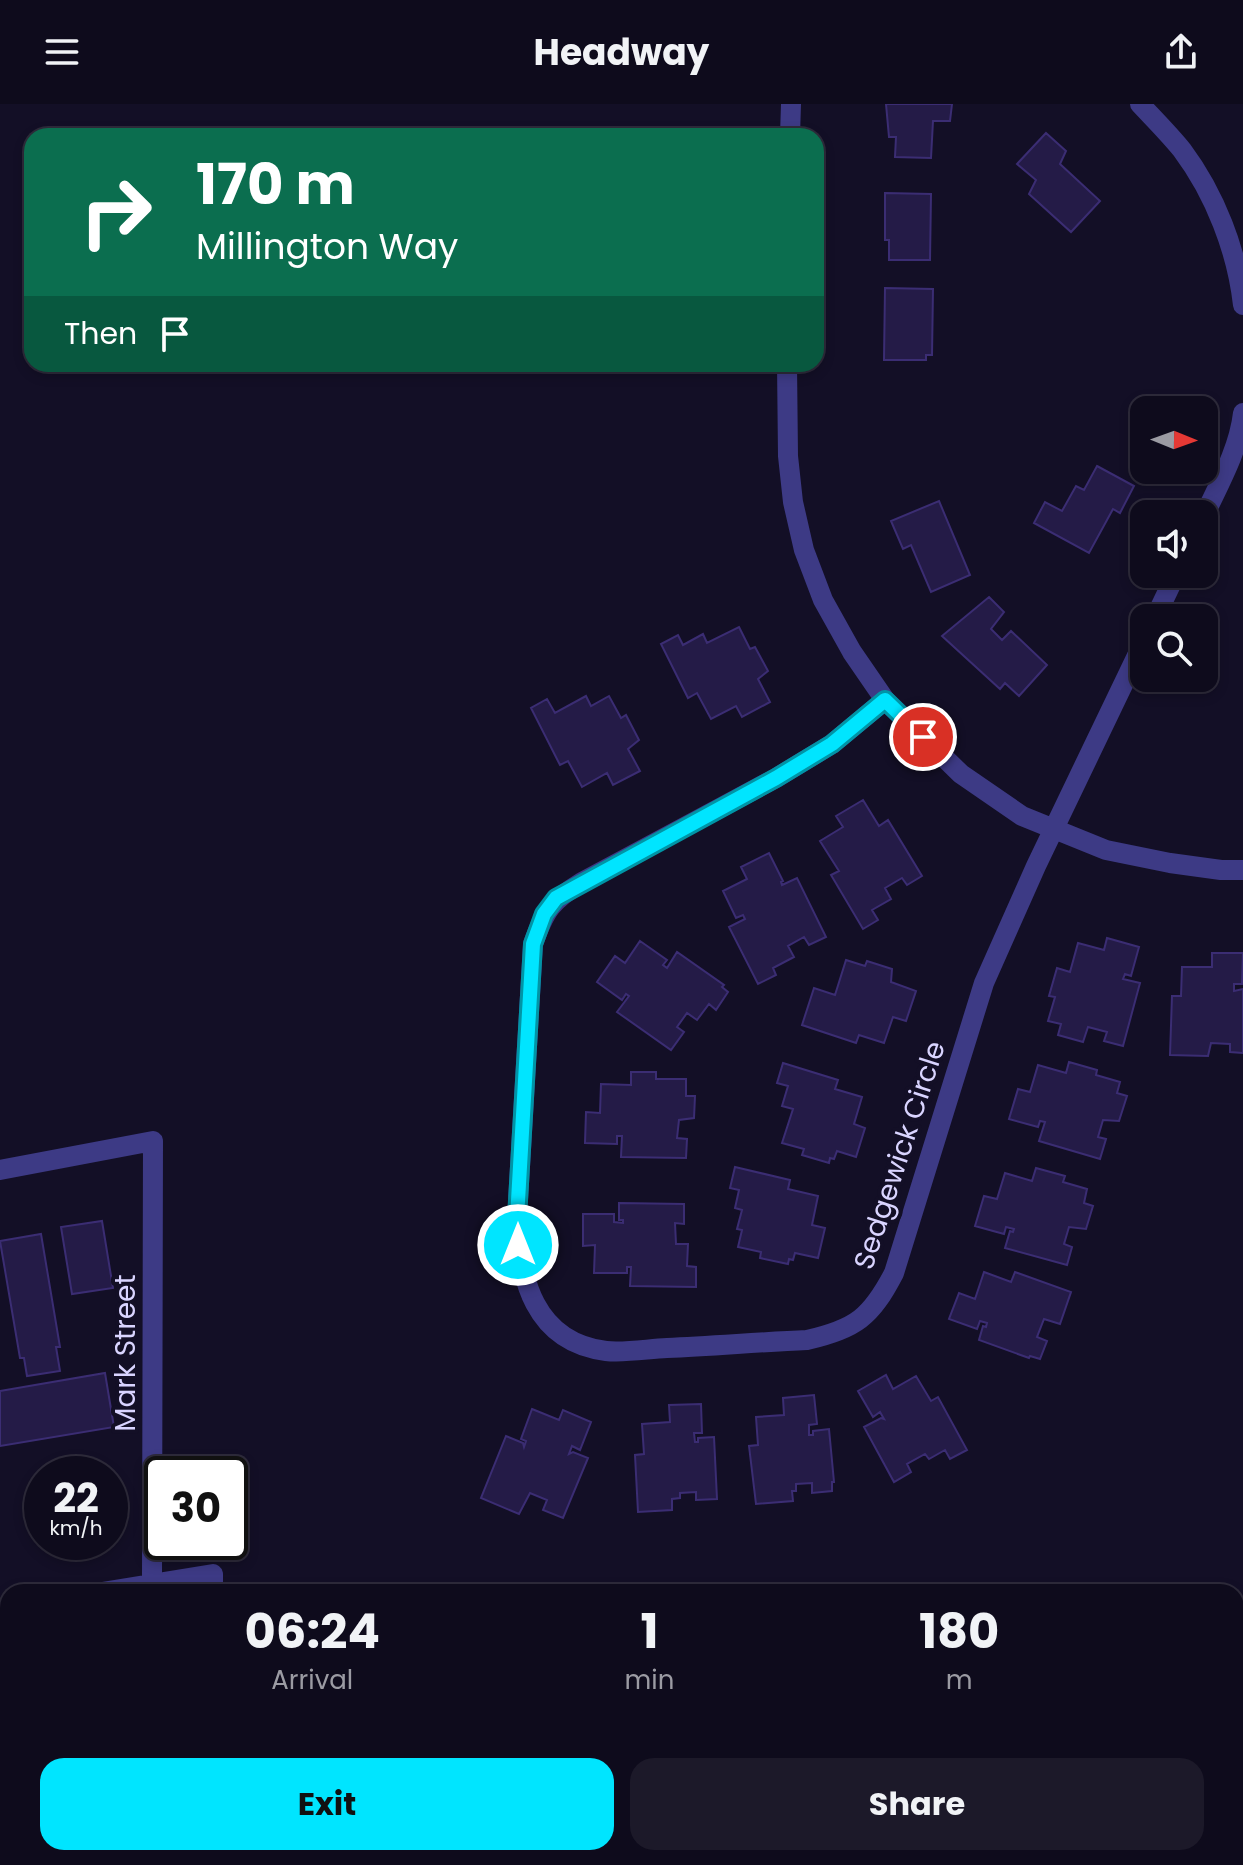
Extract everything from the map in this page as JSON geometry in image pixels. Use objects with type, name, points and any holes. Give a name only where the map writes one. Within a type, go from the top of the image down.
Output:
[{"type":"street","points":[[790,128],[791,104]]},
{"type":"street","points":[[1140,104],[1182,151],[1218,209],[1241,286],[1243,305]]},
{"type":"street","points":[[787,372],[788,456],[793,502],[804,550],[823,600],[852,652],[885,700],[961,774],[1022,816],[1106,850],[1170,863],[1243,870]]},
{"type":"street","points":[[1212,500],[1242,426],[1243,413]]},
{"type":"street","name":"Sedgewick Circle","points":[[885,700],[832,744],[776,778],[582,882],[556,898],[544,914],[533,944],[517,1218],[522,1272],[529,1293],[547,1322],[590,1347],[608,1351],[807,1340],[831,1335],[867,1314],[879,1302],[894,1273],[984,983],[1130,670]]},
{"type":"street","name":"Mark Street","points":[[0,1170],[153,1141],[152,1582]]},
{"type":"street","points":[[142,1584],[213,1574],[213,1584]]},
{"type":"building","points":[[886,104],[952,104],[950,121],[933,121],[931,158],[895,157],[896,137],[889,137]]},
{"type":"building","points":[[1046,133],[1066,151],[1060,164],[1100,201],[1071,232],[1029,194],[1036,180],[1017,164]]},
{"type":"building","points":[[885,193],[931,194],[930,260],[889,260],[889,240],[885,240]]},
{"type":"building","points":[[885,288],[933,289],[932,355],[926,355],[926,360],[884,360]]},
{"type":"building","points":[[1097,466],[1134,486],[1120,513],[1113,509],[1089,553],[1034,523],[1045,502],[1062,511],[1076,486],[1084,490]]},
{"type":"building","points":[[939,501],[970,575],[931,592],[911,545],[903,549],[891,521]]},
{"type":"building","points":[[989,597],[1004,612],[991,629],[1002,640],[1011,631],[1047,665],[1019,696],[1005,683],[1000,689],[942,636]]},
{"type":"building","points":[[739,627],[750,649],[755,647],[768,671],[758,679],[770,702],[742,717],[736,706],[711,719],[697,693],[688,698],[661,644],[678,635],[683,645],[703,634],[707,643]]},
{"type":"building","points":[[586,696],[591,706],[609,696],[621,718],[626,715],[639,740],[628,749],[640,771],[613,785],[607,773],[582,787],[568,761],[560,765],[531,708],[547,699],[555,713]]},
{"type":"building","points":[[863,800],[879,826],[888,820],[922,876],[907,885],[902,878],[885,888],[891,899],[872,910],[878,920],[863,929],[831,875],[839,871],[820,841],[843,827],[836,816]]},
{"type":"building","points":[[769,853],[783,881],[782,885],[797,878],[826,937],[809,945],[804,937],[788,946],[794,957],[773,968],[776,975],[758,984],[729,927],[745,919],[743,915],[736,918],[723,891],[747,879],[741,867]]},
{"type":"building","points":[[1107,938],[1139,947],[1131,976],[1125,974],[1123,979],[1140,983],[1123,1046],[1104,1041],[1107,1032],[1088,1027],[1083,1042],[1058,1035],[1061,1024],[1048,1021],[1055,997],[1049,996],[1057,968],[1070,972],[1078,943],[1104,950]]},
{"type":"building","points":[[640,941],[667,960],[663,965],[667,968],[677,952],[724,985],[722,987],[728,992],[716,1010],[709,1004],[697,1020],[687,1013],[677,1027],[684,1032],[671,1050],[617,1012],[629,996],[626,994],[622,1000],[597,982],[615,956],[625,963]]},
{"type":"building","points":[[1212,953],[1243,953],[1242,984],[1234,984],[1234,991],[1243,989],[1243,1053],[1230,1052],[1230,1044],[1211,1043],[1208,1056],[1170,1055],[1172,996],[1181,996],[1182,967],[1212,967]]},
{"type":"building","points":[[846,960],[865,966],[867,961],[892,969],[891,982],[916,991],[906,1021],[893,1017],[884,1043],[859,1035],[856,1043],[802,1025],[814,988],[835,995]]},
{"type":"building","points":[[1069,1062],[1097,1070],[1096,1075],[1120,1082],[1117,1093],[1127,1096],[1119,1121],[1103,1120],[1098,1137],[1106,1139],[1100,1159],[1039,1141],[1045,1122],[1040,1121],[1038,1127],[1009,1119],[1018,1089],[1030,1092],[1038,1065],[1066,1073]]},
{"type":"building","points":[[783,1063],[838,1080],[835,1089],[862,1097],[854,1124],[865,1128],[856,1157],[837,1151],[829,1163],[802,1155],[804,1149],[782,1143],[793,1109],[782,1106],[788,1086],[777,1083]]},
{"type":"building","points":[[631,1072],[656,1072],[656,1079],[686,1079],[686,1096],[695,1096],[694,1118],[679,1120],[677,1138],[687,1139],[686,1158],[621,1157],[622,1136],[617,1136],[617,1144],[585,1143],[586,1112],[600,1113],[601,1084],[631,1085]]},
{"type":"building","points":[[735,1167],[790,1180],[788,1189],[818,1196],[812,1225],[825,1228],[818,1258],[795,1253],[788,1264],[760,1258],[761,1252],[738,1247],[742,1230],[737,1229],[742,1210],[735,1208],[739,1190],[730,1188]]},
{"type":"building","points":[[1036,1168],[1065,1176],[1063,1182],[1087,1189],[1084,1203],[1093,1206],[1086,1229],[1069,1227],[1064,1244],[1072,1247],[1067,1265],[1005,1248],[1010,1231],[1014,1229],[1006,1227],[1004,1234],[975,1226],[984,1196],[997,1199],[1005,1173],[1032,1181]]},
{"type":"building","points":[[619,1203],[684,1204],[684,1224],[675,1223],[676,1244],[688,1244],[687,1266],[696,1267],[696,1287],[630,1286],[631,1267],[627,1267],[627,1273],[594,1273],[595,1245],[583,1246],[583,1214],[614,1214],[614,1222],[623,1223],[619,1220]]},
{"type":"building","points":[[102,1221],[113,1288],[72,1294],[61,1227]]},
{"type":"building","points":[[41,1234],[60,1347],[56,1347],[60,1371],[27,1376],[24,1358],[20,1358],[0,1241]]},
{"type":"building","points":[[984,1272],[1011,1282],[1015,1272],[1071,1292],[1060,1324],[1044,1319],[1037,1337],[1047,1341],[1040,1359],[979,1340],[987,1323],[980,1321],[977,1329],[949,1319],[959,1293],[975,1299]]},
{"type":"building","points":[[105,1373],[114,1427],[0,1446],[0,1391]]},
{"type":"building","points":[[886,1375],[893,1389],[916,1376],[931,1401],[938,1397],[967,1450],[950,1459],[945,1450],[929,1459],[925,1454],[907,1464],[911,1472],[894,1482],[864,1427],[884,1419],[880,1412],[873,1417],[858,1391]]},
{"type":"building","points":[[814,1395],[817,1424],[809,1425],[809,1435],[813,1435],[813,1431],[829,1429],[834,1482],[832,1491],[812,1493],[812,1483],[796,1484],[796,1491],[792,1491],[793,1501],[756,1504],[749,1446],[758,1445],[756,1417],[784,1415],[783,1398]]},
{"type":"building","points":[[701,1404],[702,1433],[694,1433],[695,1442],[698,1438],[714,1437],[717,1499],[696,1500],[696,1492],[680,1493],[680,1498],[672,1499],[672,1510],[638,1512],[635,1455],[644,1454],[642,1424],[670,1422],[669,1405]]},
{"type":"building","points":[[532,1409],[559,1420],[563,1410],[591,1422],[580,1450],[572,1446],[569,1454],[573,1452],[588,1458],[563,1518],[543,1510],[547,1500],[530,1493],[519,1514],[481,1498],[506,1436],[523,1443],[524,1447],[526,1441],[521,1439]]},
{"type":"route","points":[[518,1245],[533,944],[544,914],[556,898],[776,778],[832,744],[885,700],[923,737]]}]
